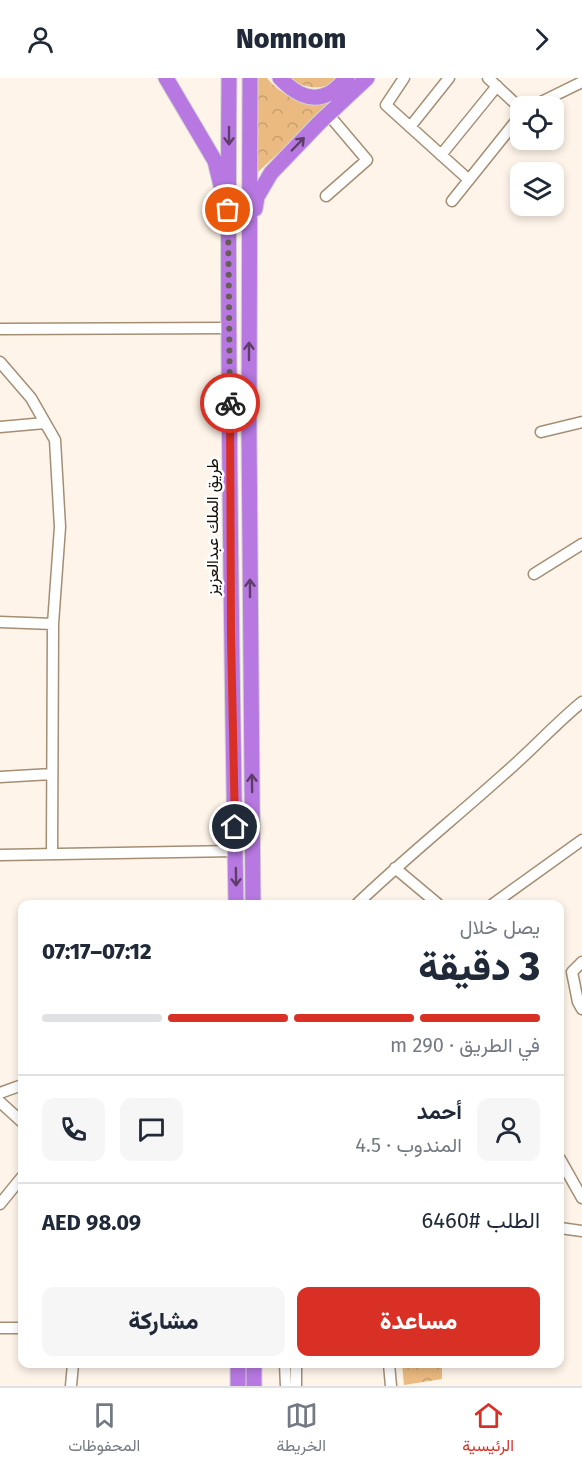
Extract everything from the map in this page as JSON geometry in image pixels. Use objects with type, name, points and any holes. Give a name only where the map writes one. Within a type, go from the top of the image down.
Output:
[{"type":"highway","points":[[166,78],[215,161],[221,183],[228,232]]},
{"type":"highway","name":"طريق الملك عبدالعزيز","points":[[229,78],[231,624],[236,900]]},
{"type":"highway","points":[[250,78],[250,588],[253,900]]},
{"type":"highway","points":[[280,78],[288,87],[313,98],[328,94],[347,78]]},
{"type":"highway","points":[[250,229],[257,196],[271,172],[367,78]]},
{"type":"highway","points":[[238,1368],[238,1386]]},
{"type":"highway","points":[[254,1368],[254,1386]]},
{"type":"street","points":[[404,78],[386,105],[469,180]]},
{"type":"street","points":[[410,127],[449,78]]},
{"type":"street","points":[[488,78],[510,98]]},
{"type":"street","points":[[553,96],[582,82]]},
{"type":"street","points":[[441,155],[497,86]]},
{"type":"street","points":[[326,196],[367,160],[328,114]]},
{"type":"street","points":[[452,201],[510,129]]},
{"type":"street","points":[[0,329],[230,327]]},
{"type":"street","points":[[0,362],[31,398],[55,440],[60,527],[53,624],[52,854]]},
{"type":"street","points":[[541,432],[582,422]]},
{"type":"street","points":[[0,427],[45,423]]},
{"type":"street","points":[[534,574],[582,544]]},
{"type":"street","points":[[0,622],[53,624]]},
{"type":"street","points":[[361,900],[579,705],[582,717]]},
{"type":"street","points":[[0,777],[52,774]]},
{"type":"street","points":[[499,900],[582,840]]},
{"type":"street","points":[[0,855],[235,851]]},
{"type":"street","points":[[395,868],[433,900]]},
{"type":"street","points":[[572,972],[582,962]]},
{"type":"street","points":[[564,971],[572,972]]},
{"type":"street","points":[[572,972],[578,1002],[582,1009]]},
{"type":"street","points":[[0,1094],[18,1086]]},
{"type":"street","points":[[0,1102],[18,1118]]},
{"type":"street","points":[[564,1166],[582,1198]]},
{"type":"street","points":[[0,1204],[18,1183]]},
{"type":"street","points":[[564,1229],[582,1231]]},
{"type":"street","points":[[0,1328],[18,1328]]},
{"type":"street","points":[[71,1386],[73,1368]]},
{"type":"street","points":[[285,1368],[286,1386]]},
{"type":"street","points":[[296,1368],[296,1386]]},
{"type":"street","points":[[389,1368],[391,1386]]},
{"type":"green space","points":[[257,78],[267,78],[283,93],[300,98],[340,96],[258,172]]},
{"type":"green space","points":[[290,78],[340,78],[322,87],[308,87]]},
{"type":"green space","points":[[402,1368],[442,1368],[442,1379],[404,1385]]},
{"type":"way so far","points":[[228,210],[230,403]]},
{"type":"route","points":[[230,403],[235,827]]}]
